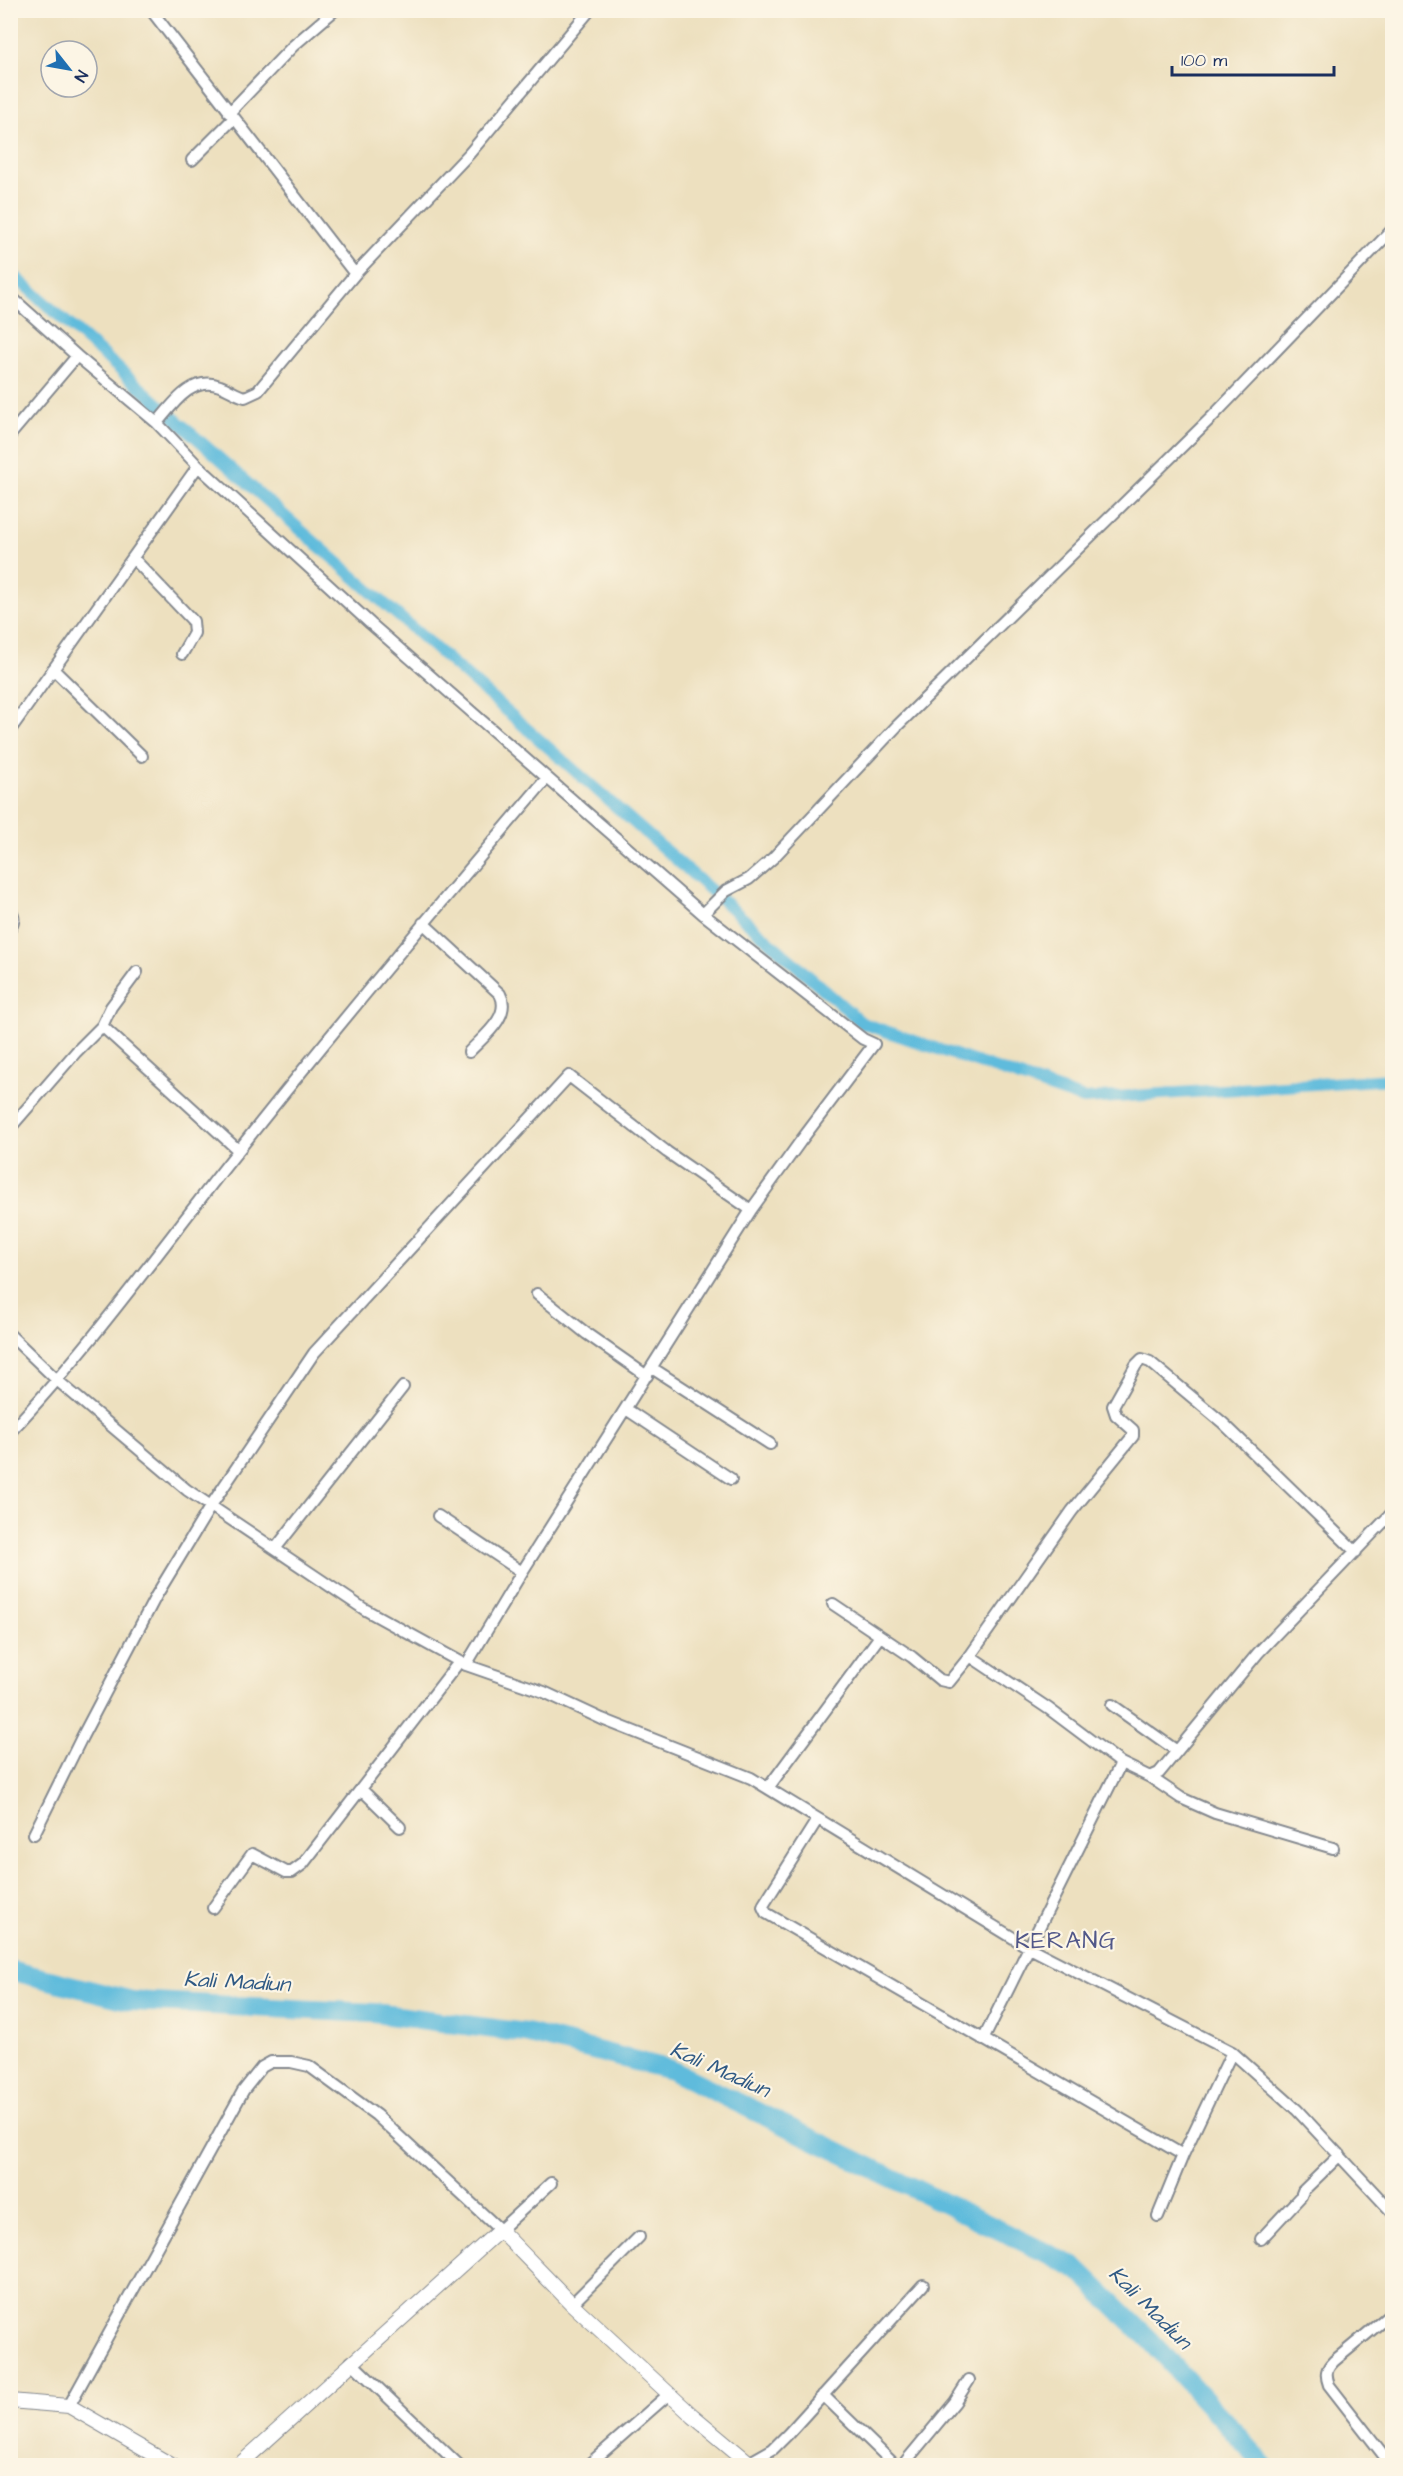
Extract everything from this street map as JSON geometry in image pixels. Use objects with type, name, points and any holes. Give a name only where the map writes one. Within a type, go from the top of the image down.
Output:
[{"type":"street","points":[[151,10],[355,274]]},
{"type":"street","points":[[192,160],[293,46],[335,10]]},
{"type":"street","points":[[158,422],[172,405],[198,383],[208,382],[245,397],[253,395],[355,274],[469,154],[590,10]]},
{"type":"street","points":[[705,911],[726,891],[749,879],[773,858],[897,726],[1213,416],[1392,230]]},
{"type":"street","points":[[10,296],[77,356],[158,422],[198,466],[371,624],[547,778],[705,911],[863,1039],[874,1044],[751,1210],[463,1664],[297,1869],[286,1872],[252,1854],[213,1908]]},
{"type":"street","points":[[10,435],[77,356]]},
{"type":"street","points":[[10,730],[198,466]]},
{"type":"street","points":[[133,558],[193,621],[194,633],[182,654]]},
{"type":"street","points":[[53,669],[142,756]]},
{"type":"street","points":[[10,1432],[58,1381],[238,1150],[423,923],[547,778]]},
{"type":"street","points":[[10,910],[14,914],[10,929]]},
{"type":"street","points":[[423,923],[500,994],[505,1005],[501,1016],[469,1052]]},
{"type":"street","points":[[10,1128],[76,1052],[102,1026],[111,1007],[137,972]]},
{"type":"street","points":[[102,1026],[238,1150]]},
{"type":"street","points":[[34,1834],[156,1596],[210,1507],[314,1353],[569,1076],[667,1152],[751,1210]]},
{"type":"street","points":[[537,1294],[587,1334],[770,1444]]},
{"type":"street","points":[[10,1335],[58,1381],[210,1507],[364,1609],[463,1664],[544,1692],[602,1719],[733,1769],[768,1788],[1028,1947],[1232,2052],[1297,2110],[1392,2212]]},
{"type":"street","points":[[833,1604],[912,1657],[945,1683],[949,1682],[970,1656],[1072,1511],[1133,1436],[1133,1430],[1116,1415],[1113,1406],[1136,1365],[1142,1359],[1150,1362],[1223,1424],[1356,1552]]},
{"type":"street","points":[[275,1549],[403,1387]]},
{"type":"street","points":[[626,1409],[731,1479]]},
{"type":"street","points":[[438,1516],[522,1572]]},
{"type":"street","points":[[1150,1777],[1159,1773],[1258,1653],[1391,1517]]},
{"type":"street","points":[[768,1788],[880,1636]]},
{"type":"street","points":[[970,1656],[1049,1709],[1121,1764],[1150,1777],[1181,1798],[1215,1813],[1333,1848]]},
{"type":"street","points":[[1112,1705],[1177,1751]]},
{"type":"street","points":[[982,2040],[1121,1764]]},
{"type":"street","points":[[361,1789],[400,1827]]},
{"type":"street","points":[[817,1820],[763,1909],[841,1958],[1183,2155]]},
{"type":"street","points":[[1158,2216],[1183,2155],[1232,2052]]},
{"type":"street","points":[[69,2406],[243,2091],[262,2067],[271,2062],[291,2062],[309,2066],[376,2115],[500,2230],[572,2304],[669,2394],[752,2464],[773,2449],[923,2285]]},
{"type":"street","points":[[1261,2239],[1340,2155]]},
{"type":"street","points":[[238,2466],[551,2183]]},
{"type":"street","points":[[572,2304],[639,2237]]},
{"type":"street","points":[[1392,2313],[1329,2366],[1326,2377],[1329,2385],[1392,2466]]},
{"type":"street","points":[[351,2362],[460,2466]]},
{"type":"street","points":[[902,2466],[955,2402],[969,2380]]},
{"type":"street","points":[[587,2466],[669,2394]]},
{"type":"street","points":[[823,2395],[896,2466]]},
{"type":"street","points":[[10,2401],[69,2406],[173,2466]]},
{"type":"waterway","points":[[10,272],[862,1023],[1084,1099],[1392,1079]]},
{"type":"waterway","name":"Kali Madiun","points":[[10,1970],[132,2001],[374,2013],[526,2033],[671,2070],[1075,2267],[1150,2340],[1265,2466]]},
{"type":"district","name":"KERANG","points":[[1066,1941]]}]
